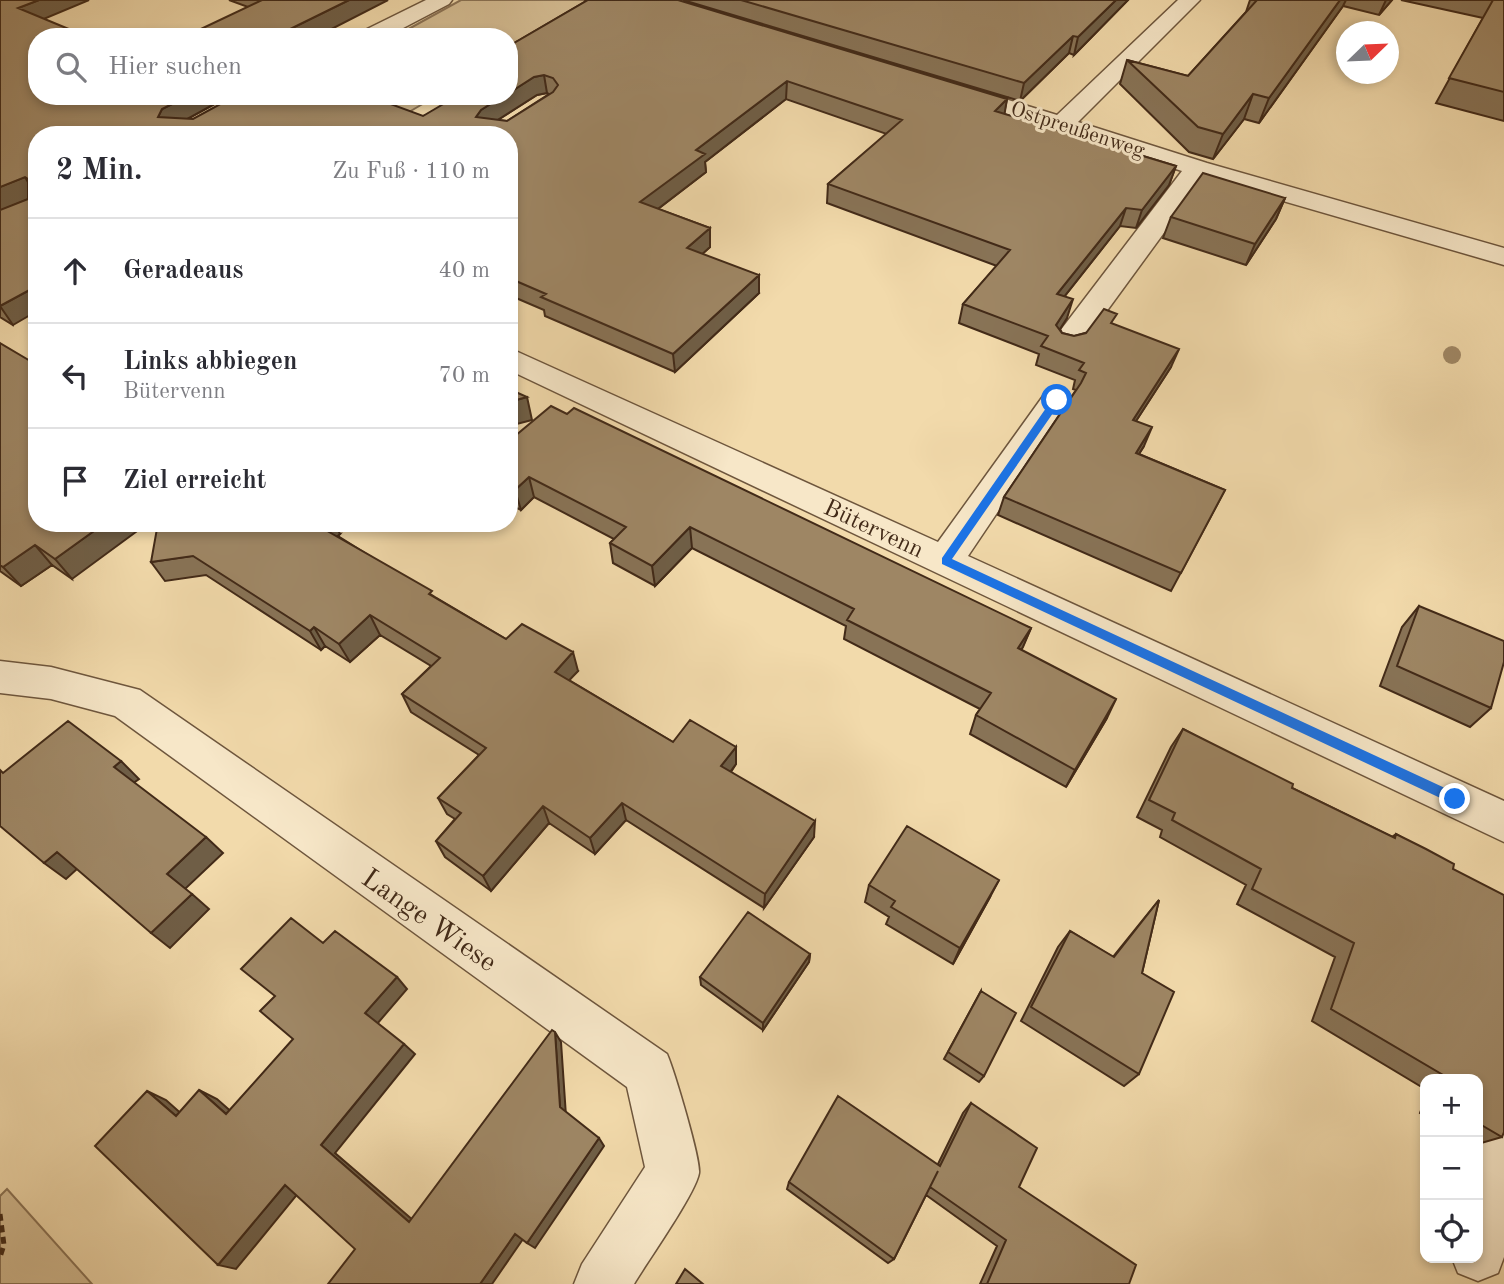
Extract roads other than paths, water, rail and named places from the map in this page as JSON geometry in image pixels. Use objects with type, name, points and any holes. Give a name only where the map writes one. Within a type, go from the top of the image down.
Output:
[{"type":"street","points":[[387,28],[442,0]]},
{"type":"street","points":[[1063,123],[1190,0]]},
{"type":"street","name":"Ostpreußenweg","points":[[930,83],[1198,168],[1504,257]]},
{"type":"street","points":[[1068,342],[1198,168]]},
{"type":"street","name":"Bütervenn","points":[[518,362],[1504,822]]},
{"type":"street","points":[[945,561],[1057,400]]},
{"type":"street","name":"Lange Wiese","points":[[0,677],[51,683],[126,702],[649,1072],[673,1172],[602,1284]]},
{"type":"street","points":[[1483,1231],[1504,1145]]},
{"type":"street","points":[[1470,1284],[1475,1263]]}]
